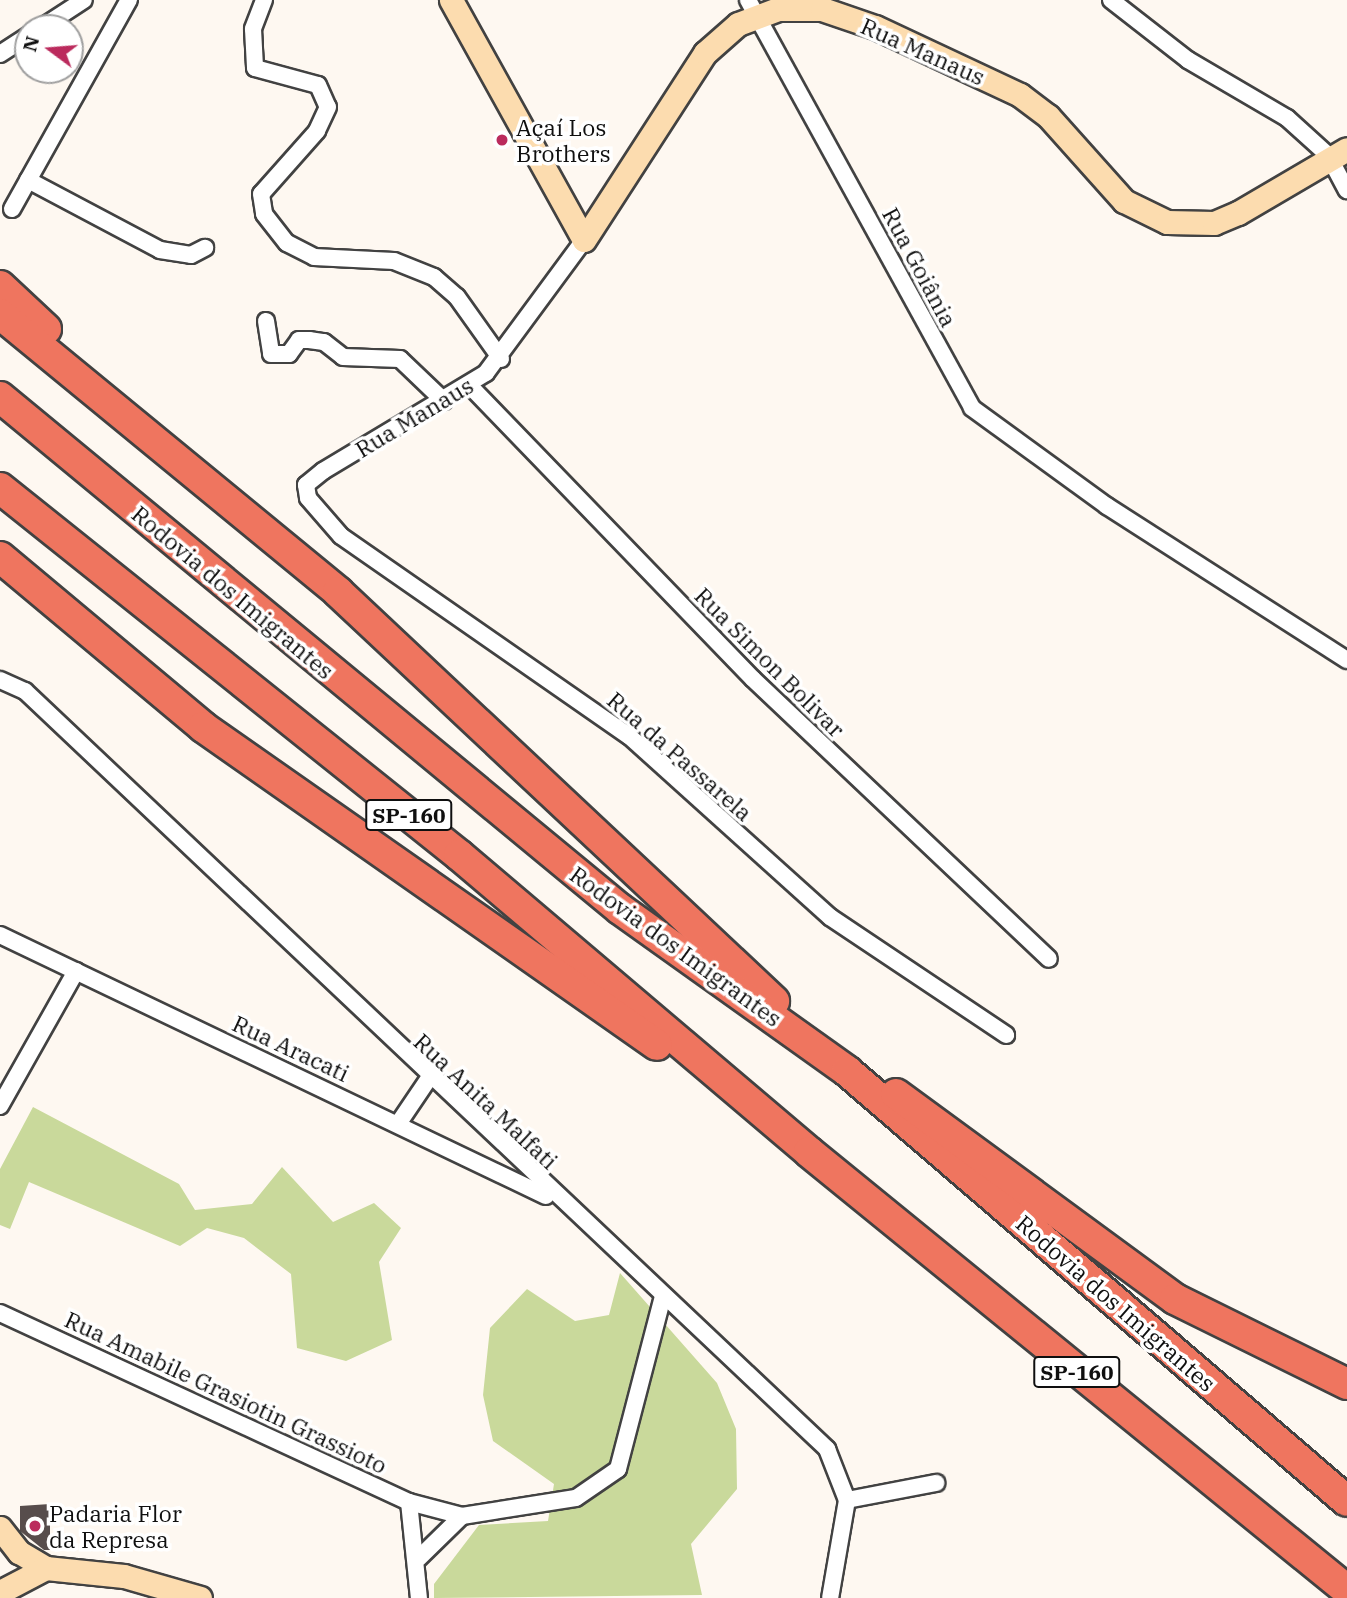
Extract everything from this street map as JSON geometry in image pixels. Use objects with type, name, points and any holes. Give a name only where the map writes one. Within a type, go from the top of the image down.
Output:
[{"type":"highway","points":[[0,286],[51,334],[78,375]]},
{"type":"highway","points":[[0,314],[78,375],[358,610],[566,800],[847,1071],[926,1112],[1114,1260],[1175,1299],[1347,1384]]},
{"type":"highway","name":"Rodovia dos Imigrantes","points":[[0,397],[620,909],[847,1071],[1347,1501]]},
{"type":"highway","name":"SP-160","points":[[0,488],[459,855],[809,1152],[1347,1590]]},
{"type":"highway","points":[[0,557],[203,727],[809,1152]]},
{"type":"street","points":[[62,14],[84,0]]},
{"type":"street","points":[[12,209],[129,0]]},
{"type":"street","points":[[264,0],[253,29],[255,68],[318,86],[328,107],[317,131],[261,194],[264,214],[287,243],[314,257],[385,259],[434,277],[457,296],[501,359]]},
{"type":"street","points":[[451,0],[584,240]]},
{"type":"street","points":[[1111,0],[1188,60],[1287,118],[1338,152],[1347,190]]},
{"type":"street","name":"Rua Manaus","points":[[310,481],[470,386],[501,359],[584,240],[699,62],[722,34],[752,7],[795,8],[847,17],[1020,95],[1048,116],[1124,201],[1167,222],[1213,223],[1238,213],[1338,152]]},
{"type":"street","name":"Rua Goiânia","points":[[752,7],[972,408],[1107,506],[1347,660]]},
{"type":"street","points":[[28,180],[160,250],[191,255],[205,248]]},
{"type":"street","points":[[266,321],[271,354],[289,354],[299,341],[309,340],[324,342],[344,357],[400,359],[444,401]]},
{"type":"street","name":"Rua Simon Bolivar","points":[[470,386],[753,679],[1049,960]]},
{"type":"street","name":"Rua da Passarela","points":[[310,481],[308,498],[341,536],[629,736],[830,917],[1006,1035]]},
{"type":"street","name":"Rua Anita Malfati","points":[[1,680],[25,691],[561,1203],[827,1449],[847,1500]]},
{"type":"street","name":"Rua Aracati","points":[[0,935],[561,1203]]},
{"type":"street","points":[[0,1106],[76,971]]},
{"type":"street","points":[[398,1124],[429,1078]]},
{"type":"street","points":[[419,1559],[462,1516],[576,1498],[618,1469],[663,1296]]},
{"type":"street","name":"Rua Amabile Grasiotin Grassioto","points":[[0,1313],[409,1502],[462,1516]]},
{"type":"street","points":[[830,1598],[847,1500],[936,1483]]},
{"type":"street","points":[[409,1502],[419,1559],[419,1598]]},
{"type":"street","points":[[0,1528],[19,1552],[47,1568],[124,1576],[200,1598]]},
{"type":"street","points":[[0,1592],[47,1568]]},
{"type":"green space","points":[[33,1107],[179,1184],[195,1210],[252,1204],[282,1167],[333,1222],[374,1203],[401,1228],[379,1262],[392,1340],[346,1361],[297,1348],[291,1274],[244,1238],[207,1228],[180,1246],[29,1182],[10,1229],[0,1225],[0,1169]]},
{"type":"green space","points":[[620,1273],[717,1383],[736,1429],[737,1489],[691,1544],[702,1595],[434,1598],[434,1584],[479,1525],[548,1521],[554,1484],[493,1441],[483,1395],[490,1328],[527,1289],[575,1321],[609,1315]]},
{"type":"building","name":"Padaria Flor da Represa","points":[[50,1504],[50,1550],[44,1550],[20,1531],[20,1506]]},
{"type":"place","name":"Açaí Los Brothers","points":[[502,140]]},
{"type":"place","name":"Padaria Flor da Represa","points":[[35,1526]]}]
